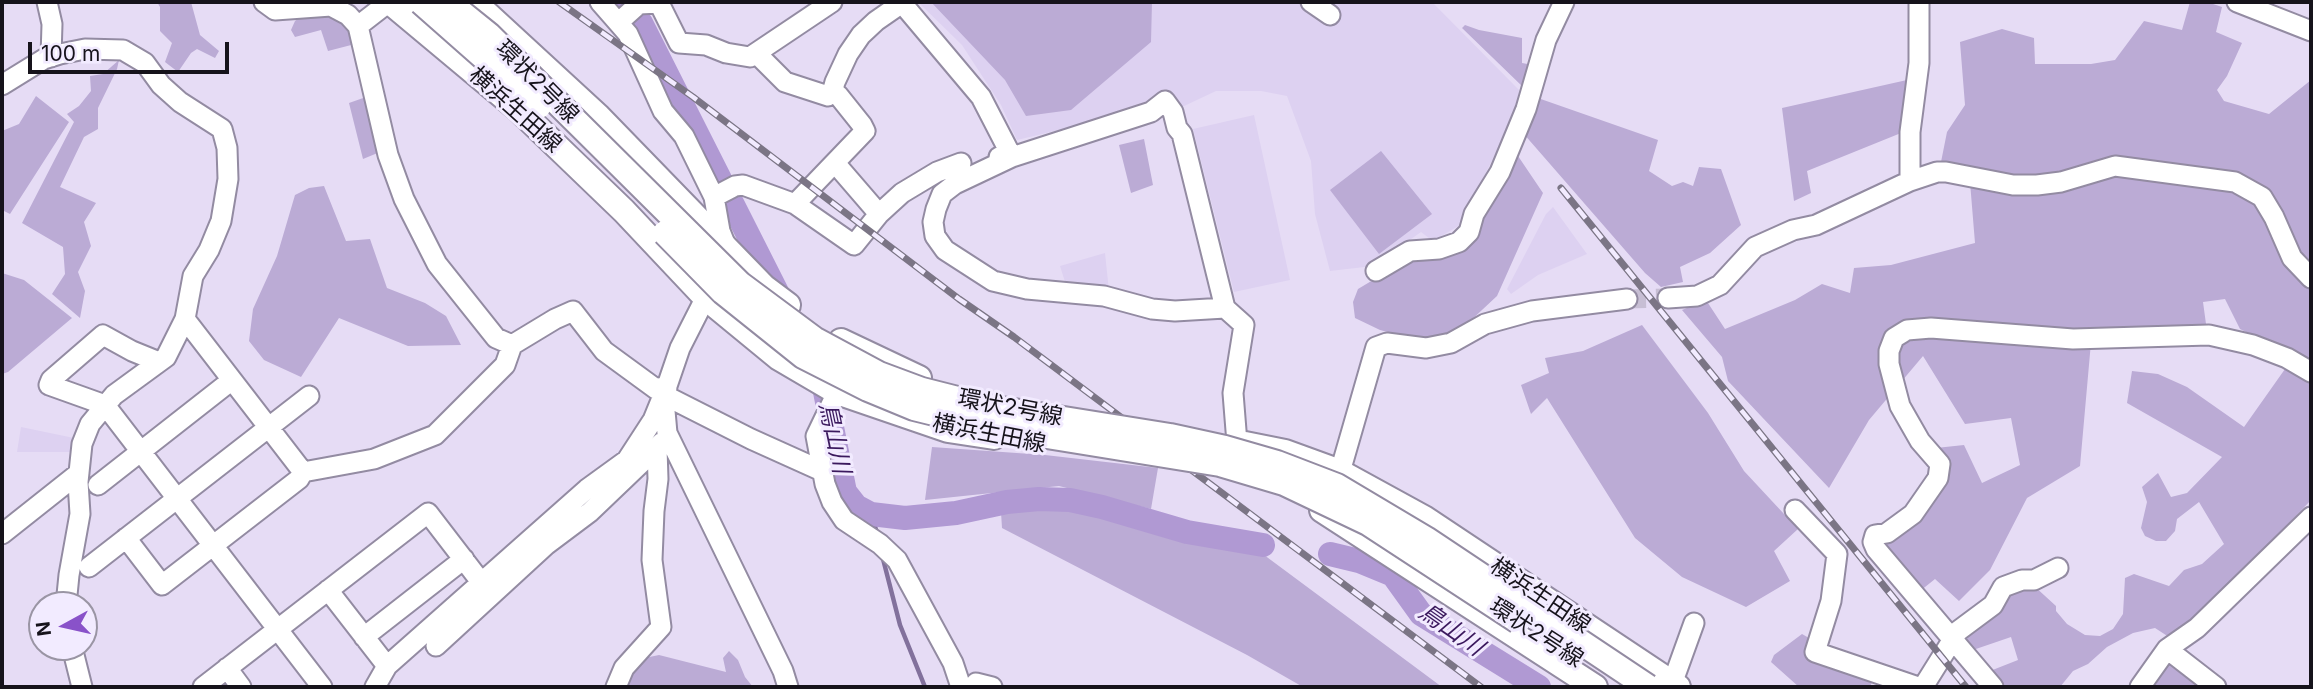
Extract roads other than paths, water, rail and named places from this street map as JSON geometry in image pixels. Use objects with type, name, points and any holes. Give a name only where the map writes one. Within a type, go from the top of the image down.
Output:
[{"type":"main road","name":"横浜生田線","points":[[390,2],[517,108],[624,211],[706,298],[779,358],[837,392],[948,430],[1260,484],[1324,511],[1595,687]]},
{"type":"main road","name":"環状2号線","points":[[421,2],[555,120],[723,292],[803,356],[868,389],[914,408],[991,427],[1220,464],[1284,483],[1368,523],[1617,687]]},
{"type":"main road","name":"環状2号線","points":[[448,2],[489,35],[740,284],[814,339],[879,374],[922,390],[989,407],[1170,436],[1214,446],[1277,463],[1337,486],[1426,539],[1648,687]]},
{"type":"main road","name":"横浜生田線","points":[[474,2],[598,116],[764,287],[825,333],[908,374],[979,402],[1182,432],[1285,452],[1340,472],[1424,518],[1675,685]]},
{"type":"street","points":[[47,2],[52,24],[51,57]]},
{"type":"street","points":[[264,2],[275,10],[331,6],[348,15],[358,26],[388,155],[404,199],[437,264],[496,338],[512,345]]},
{"type":"street","points":[[358,26],[390,2]]},
{"type":"street","points":[[375,687],[387,666],[587,489],[627,460],[653,420],[680,348],[729,253],[720,231],[714,198],[684,136],[663,111],[635,47],[619,22],[600,2]]},
{"type":"street","points":[[619,22],[639,4],[659,3],[679,43],[706,45],[726,53],[750,57],[832,2]]},
{"type":"street","points":[[756,53],[785,82],[828,96],[832,93],[848,54],[861,35],[902,2],[981,97],[1012,157]]},
{"type":"street","points":[[1311,2],[1330,15]]},
{"type":"street","points":[[1376,271],[1410,251],[1439,249],[1460,242],[1469,232],[1475,214],[1500,172],[1521,121],[1546,40],[1564,2]]},
{"type":"street","points":[[1910,181],[1910,132],[1919,63],[1919,2]]},
{"type":"street","points":[[2237,2],[2311,31]]},
{"type":"street","points":[[2,85],[51,57],[85,49],[123,50],[145,63],[161,85],[180,102],[222,129],[228,148],[228,179],[221,221],[209,250],[193,276],[185,319],[166,357],[105,405],[90,424],[82,444],[79,473],[80,514],[67,591]]},
{"type":"street","points":[[795,204],[865,131],[838,95],[832,93]]},
{"type":"street","points":[[1225,309],[1152,309],[1104,296],[1027,289],[993,281],[945,250],[936,236],[933,222],[936,209],[943,194],[955,184],[1012,157],[1151,112],[1166,102],[1182,134],[1225,309],[1244,325],[1233,393],[1237,443]]},
{"type":"street","points":[[714,198],[735,186],[743,185],[795,204],[854,245],[901,192],[937,172],[970,161],[1012,157]]},
{"type":"street","points":[[835,163],[879,214]]},
{"type":"street","points":[[1668,298],[1696,296],[1720,285],[1755,247],[1793,230],[1816,225],[1910,181],[1937,172],[2013,185],[2037,185],[2061,182],[2115,166],[2235,182],[2262,197],[2292,258],[2311,278]]},
{"type":"street","points":[[1340,472],[1376,346],[1387,343],[1426,348],[1451,344],[1485,324],[1532,311],[1627,299]]},
{"type":"street","points":[[126,538],[162,585],[299,478],[303,472],[374,459],[435,435],[505,365],[512,345],[573,311],[604,351],[656,389],[666,391],[751,439],[822,471]]},
{"type":"street","points":[[185,319],[303,472]]},
{"type":"street","points":[[1993,687],[1876,549],[1873,542],[1875,535],[1887,533],[1913,514],[1938,478],[1940,464],[1920,441],[1900,406],[1889,364],[1889,351],[1894,338],[1907,330],[1931,327],[2073,339],[2209,335],[2253,345],[2311,372]]},
{"type":"street","points":[[159,362],[103,335],[51,380],[49,385],[105,405],[322,687]]},
{"type":"street","points":[[859,350],[816,436],[822,471],[832,502],[844,520],[897,559],[953,663],[961,687]]},
{"type":"street","points":[[98,485],[232,380]]},
{"type":"street","points":[[616,687],[624,668],[661,627],[652,560],[666,391]]},
{"type":"street","points":[[89,567],[309,396]]},
{"type":"street","points":[[436,646],[546,545],[590,512],[662,441]]},
{"type":"street","points":[[662,441],[783,671],[788,687]]},
{"type":"street","points":[[2,534],[79,473]]},
{"type":"street","points":[[1795,510],[1837,554],[1831,601],[1815,652],[1920,687],[1952,638],[1993,605],[2003,587],[2022,580],[2034,580],[2059,568]]},
{"type":"street","points":[[203,687],[428,513],[481,582]]},
{"type":"street","points":[[2140,687],[2167,649],[2197,628],[2311,517]]},
{"type":"street","points":[[364,637],[464,559]]},
{"type":"street","points":[[328,590],[387,666]]},
{"type":"street","points":[[1675,685],[1694,623]]},
{"type":"street","points":[[2167,649],[2216,687]]},
{"type":"street","points":[[76,661],[82,687]]},
{"type":"street","points":[[227,668],[241,687]]},
{"type":"street","points":[[973,687],[976,683],[992,687]]},
{"type":"waterway","name":"鳥山川","points":[[621,2],[641,23],[782,302]]},
{"type":"waterway","name":"鳥山川","points":[[825,392],[845,492],[856,506],[871,514],[905,518],[956,513],[1007,502],[1070,500],[1187,532],[1263,545]]},
{"type":"waterway","points":[[871,514],[877,533]]},
{"type":"waterway","name":"鳥山川","points":[[1330,554],[1359,561],[1393,575],[1421,614],[1539,687]]},
{"type":"waterway","points":[[882,555],[900,625],[925,687]]},
{"type":"tunnel","points":[[1627,299],[1668,298]]},
{"type":"railway","points":[[559,2],[693,97],[959,299],[1014,337],[1481,687]]},
{"type":"railway","points":[[1561,188],[1966,687]]}]
